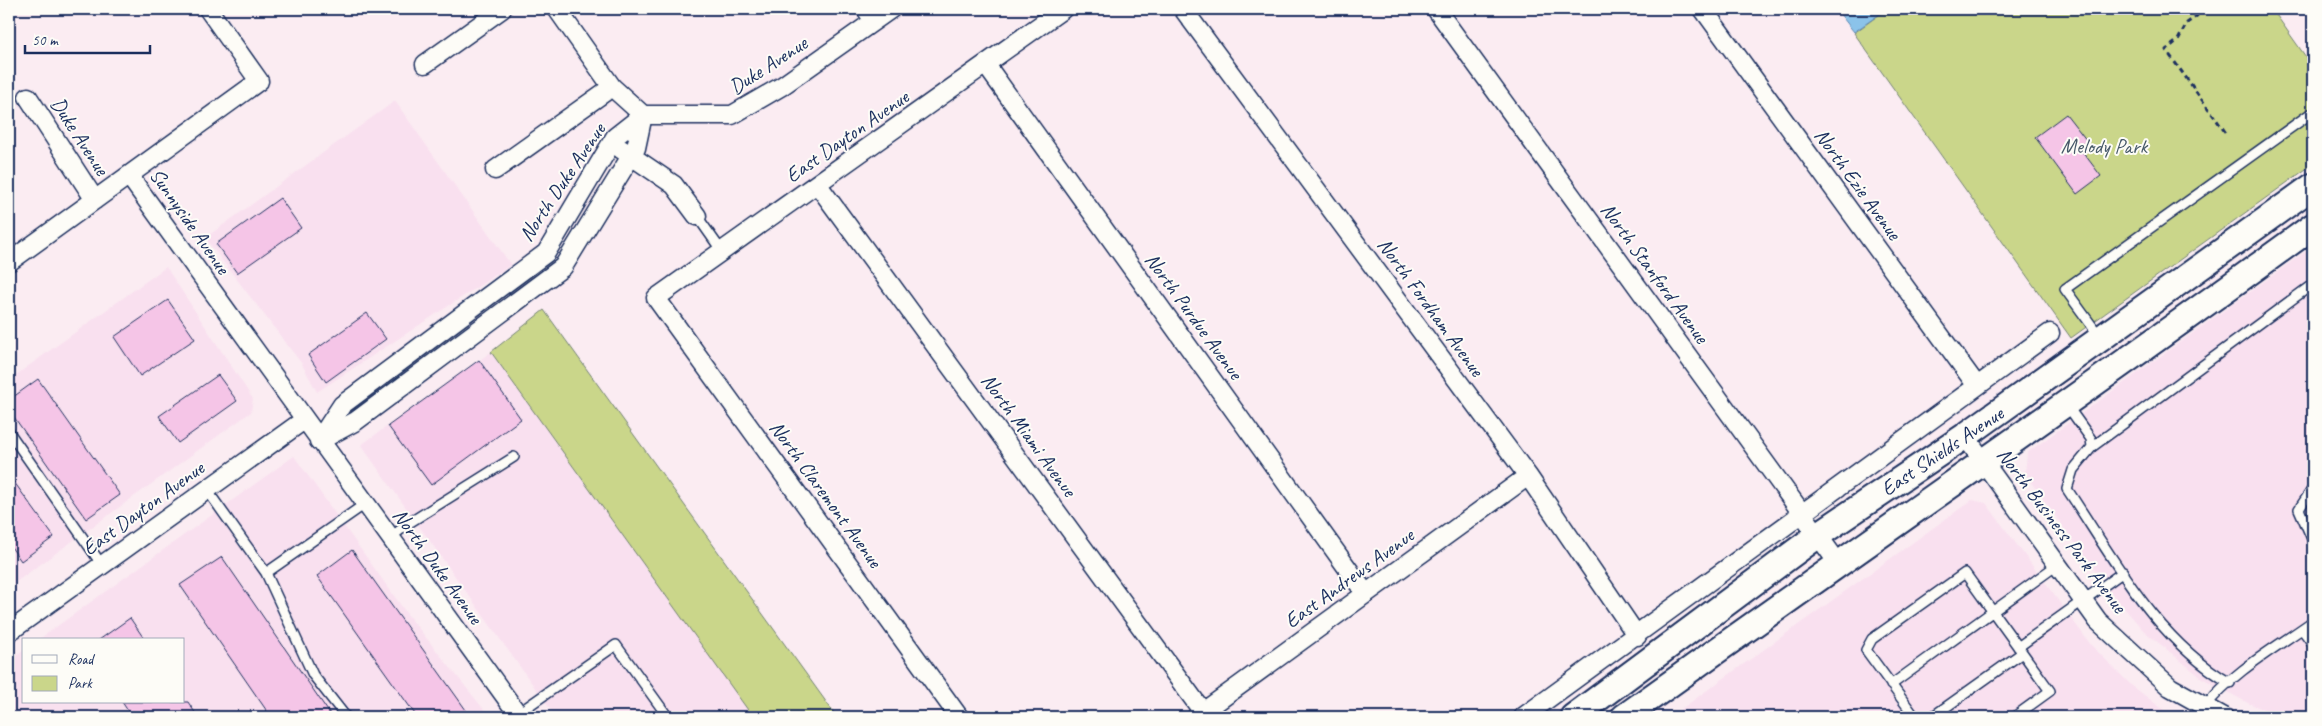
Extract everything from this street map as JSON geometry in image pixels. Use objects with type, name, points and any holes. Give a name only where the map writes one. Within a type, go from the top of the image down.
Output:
[{"type":"main road","name":"East Shields Avenue","points":[[1573,717],[1818,535],[1965,436],[2313,186]]},
{"type":"main road","points":[[2186,319],[2227,272],[2313,208]]},
{"type":"main road","name":"East Shields Avenue","points":[[1624,717],[1982,461],[2186,319],[2313,226]]},
{"type":"street","name":"Sunnyside Avenue","points":[[208,9],[259,81],[130,177],[304,420]]},
{"type":"street","points":[[425,64],[502,9]]},
{"type":"street","points":[[557,9],[612,87],[643,115]]},
{"type":"street","name":"Duke Avenue","points":[[643,115],[732,115],[782,86],[870,15],[891,9]]},
{"type":"street","name":"East Dayton Avenue","points":[[656,298],[721,250],[818,185],[1063,9]]},
{"type":"street","name":"North Fordham Avenue","points":[[1183,9],[1528,476],[1637,636]]},
{"type":"street","name":"North Stanford Avenue","points":[[1436,9],[1838,563]]},
{"type":"street","name":"North Ezie Avenue","points":[[1703,9],[1977,386]]},
{"type":"street","name":"North Purdue Avenue","points":[[986,64],[1366,594]]},
{"type":"street","points":[[495,170],[612,87]]},
{"type":"street","name":"Duke Avenue","points":[[28,97],[95,200]]},
{"type":"street","name":"North Duke Avenue","points":[[319,441],[342,405],[546,253],[615,137],[643,115]]},
{"type":"street","name":"North Duke Avenue","points":[[319,441],[356,421],[564,267],[636,148],[643,115]]},
{"type":"street","points":[[612,144],[631,154],[674,185],[696,216]]},
{"type":"street","points":[[9,262],[130,177]]},
{"type":"street","name":"North Miami Avenue","points":[[818,185],[1200,715]]},
{"type":"street","name":"North Claremont Avenue","points":[[656,298],[959,717]]},
{"type":"street","name":"East Shields Avenue","points":[[1522,717],[1637,636],[1802,513],[2050,333]]},
{"type":"street","name":"East Dayton Avenue","points":[[9,632],[304,420]]},
{"type":"street","name":"North Duke Avenue","points":[[304,420],[519,715]]},
{"type":"street","name":"North Business Park Avenue","points":[[1965,436],[2098,621],[2170,687],[2224,717]]},
{"type":"street","name":"East Andrews Avenue","points":[[1200,715],[1528,476]]},
{"type":"lane","points":[[2102,339],[2065,288],[2310,114],[2313,119]]},
{"type":"lane","points":[[696,216],[721,250]]},
{"type":"lane","points":[[2230,682],[2210,671],[2172,639],[2154,619],[2067,489],[2073,470],[2092,447],[2313,284]]},
{"type":"lane","points":[[2066,404],[2091,440],[2092,447]]},
{"type":"lane","points":[[9,432],[102,565]]},
{"type":"lane","points":[[390,538],[408,523],[514,457]]},
{"type":"lane","points":[[2313,488],[2299,509],[2313,541]]},
{"type":"lane","points":[[207,490],[266,573],[313,675],[346,717]]},
{"type":"lane","points":[[266,573],[365,504]]},
{"type":"lane","points":[[1891,685],[2057,565]]},
{"type":"lane","points":[[1932,717],[2083,600],[2123,572]]},
{"type":"lane","points":[[1915,717],[1866,650],[1872,639],[1965,573],[2050,691],[2014,717]]},
{"type":"lane","points":[[2205,707],[2230,682],[2313,621]]},
{"type":"lane","points":[[2302,628],[2313,644]]},
{"type":"lane","points":[[519,715],[616,645],[665,713],[659,717]]},
{"type":"path","points":[[2205,10],[2187,23],[2178,40],[2166,50],[2226,133]]},
{"type":"shaded area","points":[[395,101],[511,265],[317,392],[302,364],[205,238]]},
{"type":"shaded area","points":[[2313,246],[2313,717],[2283,717],[2248,703],[2202,678],[2144,631],[2112,594],[2025,474],[2027,453]]},
{"type":"shaded area","points":[[166,267],[253,399],[251,412],[9,587],[9,380]]},
{"type":"shaded area","points":[[491,352],[754,717],[556,717],[361,445]]},
{"type":"shaded area","points":[[294,456],[407,614],[490,717],[9,717],[9,661],[22,651],[22,704],[185,704],[185,638],[41,638]]},
{"type":"shaded area","points":[[1972,500],[1986,503],[2091,645],[2131,685],[2173,717],[1670,717]]},
{"type":"green space","name":"Melody Park","points":[[1887,9],[2272,9],[2313,67],[2313,164],[2071,338],[1854,33]]},
{"type":"green space","points":[[544,310],[837,717],[753,717],[491,352]]},
{"type":"water","points":[[1836,9],[1887,9],[1854,32]]},
{"type":"building","points":[[2066,114],[2087,141],[2079,147],[2101,176],[2077,194],[2035,137]]},
{"type":"building","points":[[280,198],[301,228],[237,273],[216,244]]},
{"type":"building","points":[[168,300],[195,339],[140,376],[114,337]]},
{"type":"building","points":[[367,313],[386,339],[326,382],[308,355]]},
{"type":"building","points":[[479,360],[521,419],[431,485],[388,426]]},
{"type":"building","points":[[218,375],[237,401],[178,443],[159,416]]},
{"type":"building","points":[[38,379],[120,495],[86,519],[9,410],[9,400]]},
{"type":"building","points":[[9,475],[54,537],[21,561],[9,544]]},
{"type":"building","points":[[352,550],[471,717],[417,717],[317,576]]},
{"type":"building","points":[[222,557],[332,717],[271,717],[180,585]]},
{"type":"building","points":[[130,618],[144,638],[102,638]]},
{"type":"building","points":[[185,702],[188,702],[198,717],[132,717],[123,704],[185,704]]}]
